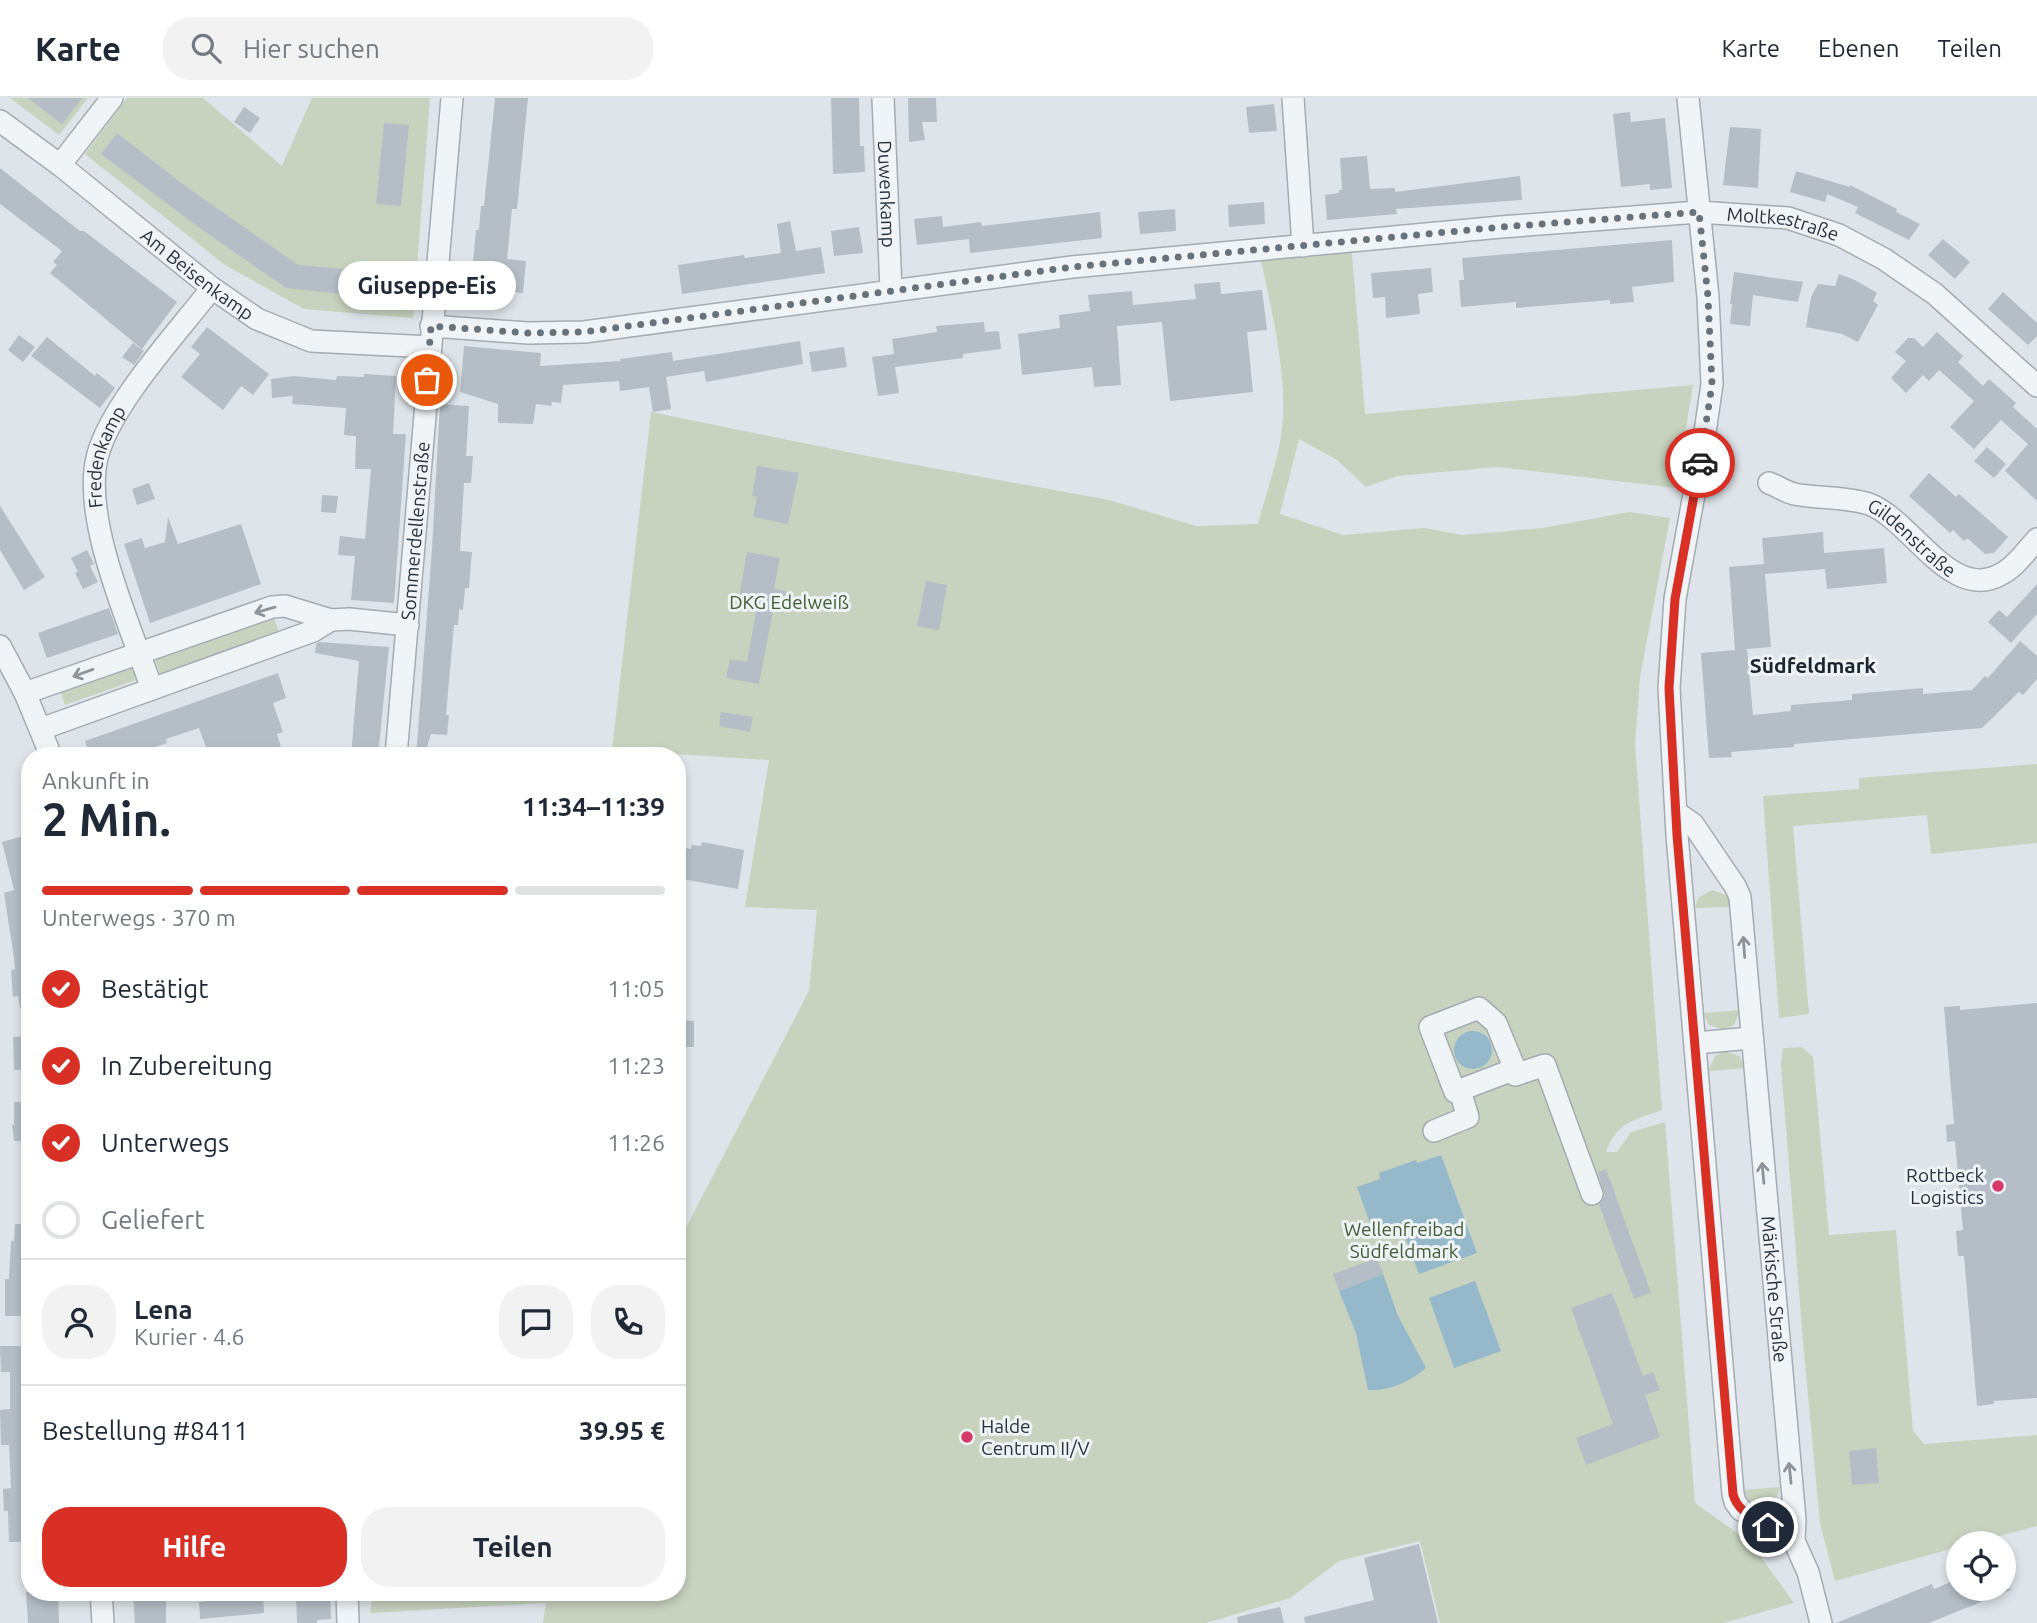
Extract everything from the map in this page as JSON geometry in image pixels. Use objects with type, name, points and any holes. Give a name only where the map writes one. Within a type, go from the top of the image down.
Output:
[{"type":"street","points":[[60,165],[111,98]]},
{"type":"street","name":"Sommerdellenstraße","points":[[397,747],[452,98]]},
{"type":"street","name":"Duwenkamp","points":[[883,98],[891,290]]},
{"type":"street","points":[[1293,98],[1303,246]]},
{"type":"street","points":[[1688,98],[1708,297],[1712,384],[1675,599],[1670,650],[1669,688],[1677,835],[1733,1494],[1741,1510],[1794,1541]]},
{"type":"street","name":"Am Beisenkamp","points":[[0,121],[60,165],[212,288],[257,319],[311,341],[430,337]]},
{"type":"street","name":"Moltkestraße","points":[[430,337],[584,332],[1072,267],[1699,212],[1788,218],[1839,235],[1884,259],[1935,294],[2037,386]]},
{"type":"street","name":"Fredenkamp","points":[[152,689],[97,524],[93,492],[98,454],[106,433],[127,398],[212,288]]},
{"type":"street","name":"Gildenstraße","points":[[1769,483],[1793,494],[1829,496],[1871,505],[1890,517],[1956,575],[1983,582],[2004,573],[2037,539]]},
{"type":"street","points":[[25,693],[272,607],[285,606],[331,620],[349,619],[408,625]]},
{"type":"street","points":[[41,729],[313,631],[331,620]]},
{"type":"street","points":[[0,646],[25,693],[48,747]]},
{"type":"street","name":"Märkische Straße","points":[[1677,813],[1693,824],[1740,897],[1795,1520],[1794,1541],[1808,1572],[1821,1623]]},
{"type":"street","points":[[1479,1009],[1496,1023],[1516,1069],[1512,1070],[1455,1092],[1430,1027],[1479,1009]]},
{"type":"street","points":[[1696,1043],[1751,1038]]},
{"type":"street","points":[[1512,1070],[1515,1075],[1545,1065],[1592,1194]]},
{"type":"street","points":[[1434,1130],[1468,1117],[1460,1091]]},
{"type":"street","points":[[102,1601],[103,1623]]},
{"type":"street","points":[[347,1601],[348,1623]]},
{"type":"green space","points":[[10,98],[88,98],[59,135]]},
{"type":"green space","points":[[127,98],[203,98],[282,166],[312,98],[430,98],[413,318],[304,309],[225,265],[85,154]]},
{"type":"green space","points":[[1351,242],[1365,414],[1693,385],[1676,488],[1498,467],[1397,476],[1366,487],[1337,460],[1299,439],[1280,514],[1343,535],[1424,528],[1462,535],[1543,528],[1629,512],[1670,518],[1640,677],[1635,744],[1662,1110],[1628,1123],[1616,1134],[1606,1152],[1617,1152],[1631,1132],[1665,1122],[1695,1503],[1750,1542],[1794,1603],[1724,1623],[1440,1623],[1420,1541],[1339,1561],[1290,1598],[1206,1623],[543,1623],[546,1603],[370,1613],[372,1601],[686,1601],[686,1228],[809,991],[817,910],[745,907],[769,760],[686,755],[686,747],[612,747],[651,412],[867,456],[1109,500],[1196,526],[1258,524],[1273,473],[1283,419],[1278,346],[1259,251]]},
{"type":"green space","points":[[274,618],[279,632],[160,674],[155,660]]},
{"type":"green space","points":[[131,665],[136,680],[65,705],[60,690]]},
{"type":"green space","points":[[2037,764],[2037,843],[1931,854],[1927,815],[1793,826],[1809,1014],[1779,1018],[1763,796],[1859,789],[1859,778]]},
{"type":"green space","points":[[1712,890],[1726,895],[1732,907],[1695,908],[1698,898]]},
{"type":"green space","points":[[1740,1010],[1734,1025],[1724,1030],[1709,1025],[1703,1013]]},
{"type":"green space","points":[[1802,1047],[1813,1057],[1829,1235],[1896,1230],[1913,1431],[1924,1444],[2037,1435],[2037,1526],[2016,1532],[1946,1531],[1946,1550],[1835,1581],[1820,1523],[1781,1065],[1783,1048]]},
{"type":"green space","points":[[1725,1051],[1739,1056],[1746,1068],[1708,1071],[1715,1056]]},
{"type":"green space","points":[[1780,1487],[1777,1497],[1763,1506],[1749,1501],[1743,1490]]},
{"type":"water","points":[[1473,1031],[1487,1036],[1492,1050],[1487,1064],[1473,1069],[1459,1064],[1454,1050],[1459,1036]]},
{"type":"water","points":[[1441,1155],[1477,1253],[1419,1274],[1402,1229],[1371,1226],[1357,1187],[1380,1179],[1379,1173],[1416,1160],[1417,1163]]},
{"type":"water","points":[[1383,1274],[1398,1316],[1426,1368],[1399,1385],[1368,1390],[1356,1333],[1339,1291]]},
{"type":"water","points":[[1475,1281],[1501,1351],[1454,1368],[1429,1298]]},
{"type":"building","points":[[28,98],[82,98],[62,124]]},
{"type":"building","points":[[495,98],[528,98],[517,209],[512,209],[507,259],[526,261],[523,293],[497,290],[495,306],[469,303],[476,230],[479,230],[481,206],[484,206]]},
{"type":"building","points":[[831,98],[859,98],[860,146],[864,146],[865,172],[833,174]]},
{"type":"building","points":[[908,98],[936,98],[937,122],[922,122],[925,140],[909,142]]},
{"type":"building","points":[[1274,104],[1277,131],[1249,133],[1246,107]]},
{"type":"building","points":[[244,107],[260,118],[250,133],[234,122]]},
{"type":"building","points":[[1630,112],[1631,122],[1665,118],[1672,188],[1650,190],[1650,184],[1621,187],[1613,114]]},
{"type":"building","points":[[384,123],[409,125],[401,206],[376,204]]},
{"type":"building","points":[[1730,127],[1761,129],[1758,188],[1723,185]]},
{"type":"building","points":[[117,133],[188,188],[298,265],[400,274],[398,300],[286,288],[101,154]]},
{"type":"building","points":[[1367,156],[1370,189],[1395,188],[1395,192],[1520,176],[1522,200],[1396,209],[1397,214],[1327,220],[1325,195],[1342,190],[1340,158]]},
{"type":"building","points":[[0,168],[177,302],[142,349],[50,273],[57,265],[53,262],[62,251],[0,204]]},
{"type":"building","points":[[1796,171],[1850,185],[1920,224],[1909,240],[1855,213],[1858,207],[1827,194],[1825,202],[1790,192]]},
{"type":"building","points":[[1264,202],[1265,224],[1229,227],[1228,205]]},
{"type":"building","points":[[1175,209],[1176,231],[1140,234],[1138,212]]},
{"type":"building","points":[[1100,212],[1102,238],[970,253],[969,239],[917,245],[914,219],[942,216],[943,227],[981,222],[982,226]]},
{"type":"building","points":[[790,221],[796,251],[821,247],[825,273],[682,294],[678,265],[744,255],[745,258],[781,253],[777,224]]},
{"type":"building","points":[[859,227],[863,253],[834,256],[831,231]]},
{"type":"building","points":[[1943,239],[1970,262],[1955,279],[1928,255]]},
{"type":"building","points":[[1672,240],[1674,282],[1632,287],[1634,302],[1610,304],[1610,300],[1516,308],[1516,302],[1461,307],[1459,280],[1464,280],[1462,258]]},
{"type":"building","points":[[1431,268],[1433,292],[1418,294],[1420,314],[1386,318],[1385,297],[1373,298],[1371,273]]},
{"type":"building","points":[[1734,272],[1803,282],[1798,302],[1753,295],[1750,326],[1730,324]]},
{"type":"building","points":[[1839,274],[1877,293],[1873,301],[1878,305],[1858,342],[1842,334],[1806,327],[1811,297],[1818,284],[1835,286]]},
{"type":"building","points":[[1220,282],[1221,294],[1262,290],[1267,330],[1247,332],[1253,392],[1170,401],[1162,322],[1117,326],[1121,385],[1094,387],[1092,367],[1022,375],[1018,334],[1060,328],[1059,315],[1090,311],[1088,295],[1132,291],[1133,305],[1196,299],[1194,284]]},
{"type":"building","points":[[2003,292],[2037,323],[2037,336],[2028,345],[1988,309]]},
{"type":"building","points":[[984,322],[985,332],[999,331],[1001,349],[963,354],[963,358],[895,367],[899,393],[878,396],[872,357],[894,354],[892,339],[937,332],[936,326]]},
{"type":"building","points":[[207,327],[269,374],[253,395],[241,386],[223,410],[181,377],[200,354],[191,347]]},
{"type":"building","points":[[1937,332],[1963,356],[1958,362],[1983,386],[1989,379],[2016,403],[2013,407],[2037,429],[2037,501],[2005,471],[2028,444],[2001,420],[1974,449],[1950,427],[1974,401],[1939,370],[1929,381],[1923,375],[1906,393],[1891,378],[1906,361],[1895,352],[1908,338],[1914,338],[1923,347]]},
{"type":"building","points":[[19,335],[35,347],[23,362],[8,350]]},
{"type":"building","points":[[47,337],[95,376],[97,373],[115,388],[100,408],[31,356]]},
{"type":"building","points":[[800,341],[803,364],[706,382],[704,371],[666,377],[671,409],[653,412],[649,387],[620,391],[619,381],[563,385],[561,403],[552,402],[551,406],[536,404],[533,424],[498,423],[498,404],[460,392],[464,346],[541,353],[540,366],[621,361],[620,359],[672,352],[673,361]]},
{"type":"building","points":[[133,343],[144,351],[134,365],[122,357]]},
{"type":"building","points":[[844,347],[847,367],[812,372],[809,352]]},
{"type":"building","points":[[364,374],[396,376],[393,434],[406,434],[394,603],[351,600],[355,556],[338,555],[340,536],[365,539],[371,469],[355,469],[356,436],[344,435],[346,408],[292,404],[293,396],[272,398],[271,379],[294,376],[336,380],[337,376],[364,377]]},
{"type":"building","points":[[440,404],[469,406],[466,456],[473,456],[471,483],[464,483],[460,551],[472,552],[469,588],[465,588],[463,610],[459,609],[458,625],[454,625],[446,715],[449,715],[447,735],[431,734],[427,747],[417,747]]},
{"type":"building","points":[[1987,447],[2006,464],[1994,478],[1974,461]]},
{"type":"building","points":[[757,466],[799,473],[788,524],[753,517],[757,497],[752,496]]},
{"type":"building","points":[[1929,473],[1956,497],[1959,494],[2008,537],[1994,553],[1985,554],[1967,538],[1964,541],[1953,530],[1950,533],[1909,496]]},
{"type":"building","points":[[149,483],[155,499],[137,505],[132,489]]},
{"type":"building","points":[[322,495],[338,496],[336,513],[321,512]]},
{"type":"building","points":[[0,506],[45,577],[24,590],[0,550]]},
{"type":"building","points":[[168,517],[178,544],[241,524],[261,584],[150,623],[124,544],[142,538],[145,548],[165,542]]},
{"type":"building","points":[[1823,532],[1824,553],[1884,548],[1887,583],[1827,589],[1825,569],[1765,574],[1771,647],[1735,650],[1729,567],[1764,564],[1762,538]]},
{"type":"building","points":[[87,550],[94,564],[78,572],[71,558]]},
{"type":"building","points":[[747,552],[780,558],[774,589],[786,591],[782,612],[773,611],[759,684],[726,678],[730,659],[747,662],[758,601],[739,597]]},
{"type":"building","points":[[90,566],[98,582],[83,589],[75,573]]},
{"type":"building","points":[[926,581],[947,585],[939,630],[917,626]]},
{"type":"building","points":[[2037,584],[2037,614],[2011,643],[1988,622],[1999,610],[2007,617]]},
{"type":"building","points":[[109,608],[118,634],[47,658],[38,633]]},
{"type":"building","points":[[2020,641],[2037,656],[2037,679],[2023,695],[2019,692],[1982,728],[1794,744],[1794,747],[1731,752],[1732,757],[1709,758],[1701,653],[1747,649],[1753,715],[1791,711],[1791,705],[1852,700],[1852,694],[1923,688],[1923,694],[1972,690],[1985,676],[1988,678]]},
{"type":"building","points":[[319,642],[389,647],[379,747],[352,747],[359,661],[315,653],[316,644]]},
{"type":"building","points":[[278,673],[286,698],[273,703],[283,732],[277,734],[281,747],[206,747],[199,728],[166,739],[167,743],[155,747],[87,747],[85,741]]},
{"type":"building","points":[[721,712],[753,717],[750,732],[719,726]]},
{"type":"building","points":[[21,837],[21,1008],[18,996],[13,997],[11,970],[15,969],[4,893],[14,890],[2,842]]},
{"type":"building","points":[[702,842],[744,850],[738,889],[686,880],[686,848],[691,849],[692,845],[701,846]]},
{"type":"building","name":"Rottbeck Logistics","points":[[2037,1003],[2037,1398],[1994,1401],[1994,1404],[1977,1406],[1964,1256],[1958,1256],[1956,1231],[1963,1230],[1955,1141],[1947,1142],[1946,1125],[1954,1124],[1944,1007],[1960,1006],[1960,1010]]},
{"type":"building","points":[[686,1021],[694,1021],[694,1047],[686,1047]]},
{"type":"building","points":[[13,1037],[21,1037],[21,1070],[14,1070]]},
{"type":"building","points":[[14,1102],[21,1102],[21,1141],[14,1141]]},
{"type":"building","points":[[1606,1169],[1651,1293],[1634,1299],[1599,1205],[1605,1196],[1598,1172]]},
{"type":"building","points":[[15,1224],[21,1224],[21,1316],[5,1316],[5,1279],[9,1279],[11,1241],[14,1241]]},
{"type":"building","points":[[1377,1258],[1383,1274],[1339,1291],[1333,1274]]},
{"type":"building","points":[[1612,1293],[1643,1376],[1653,1372],[1660,1390],[1645,1395],[1660,1437],[1586,1465],[1576,1438],[1613,1424],[1571,1308]]},
{"type":"building","points":[[0,1346],[21,1346],[21,1542],[9,1542],[8,1511],[4,1511],[3,1489],[11,1488],[9,1445],[1,1445],[0,1410],[10,1409],[10,1372],[1,1372]]},
{"type":"building","points":[[1876,1448],[1879,1483],[1852,1485],[1849,1451]]},
{"type":"building","points":[[1419,1544],[1438,1623],[1305,1623],[1304,1617],[1374,1600],[1364,1558]]},
{"type":"building","points":[[1932,1584],[1934,1589],[1946,1584],[1946,1601],[1983,1601],[1929,1623],[1836,1623]]},
{"type":"building","points":[[27,1601],[58,1601],[59,1623],[28,1623]]},
{"type":"building","points":[[134,1601],[166,1601],[166,1623],[135,1623]]},
{"type":"building","points":[[263,1601],[264,1613],[200,1619],[199,1602]]},
{"type":"building","points":[[296,1601],[330,1601],[331,1619],[317,1620],[317,1623],[297,1623]]},
{"type":"building","points":[[1280,1607],[1284,1623],[1238,1623],[1237,1617]]},
{"type":"way so far","points":[[427,380],[431,326],[528,333],[584,332],[1072,267],[1502,227],[1699,212],[1712,362],[1712,384],[1700,463]]},
{"type":"place","name":"Giuseppe-Eis","points":[[427,380]]},
{"type":"place","name":"Rottbeck Logistics","points":[[1998,1186]]},
{"type":"place","name":"Halde Centrum II/V","points":[[967,1437]]},
{"type":"district","name":"Südfeldmark","points":[[1813,666]]},
{"type":"route","points":[[1700,463],[1675,599],[1670,650],[1669,688],[1677,835],[1733,1494],[1741,1510],[1768,1527]]},
{"type":"park label","name":"DKG Edelweiß","points":[[789,602]]},
{"type":"park label","name":"Wellenfreibad Südfeldmark","points":[[1404,1240]]}]
